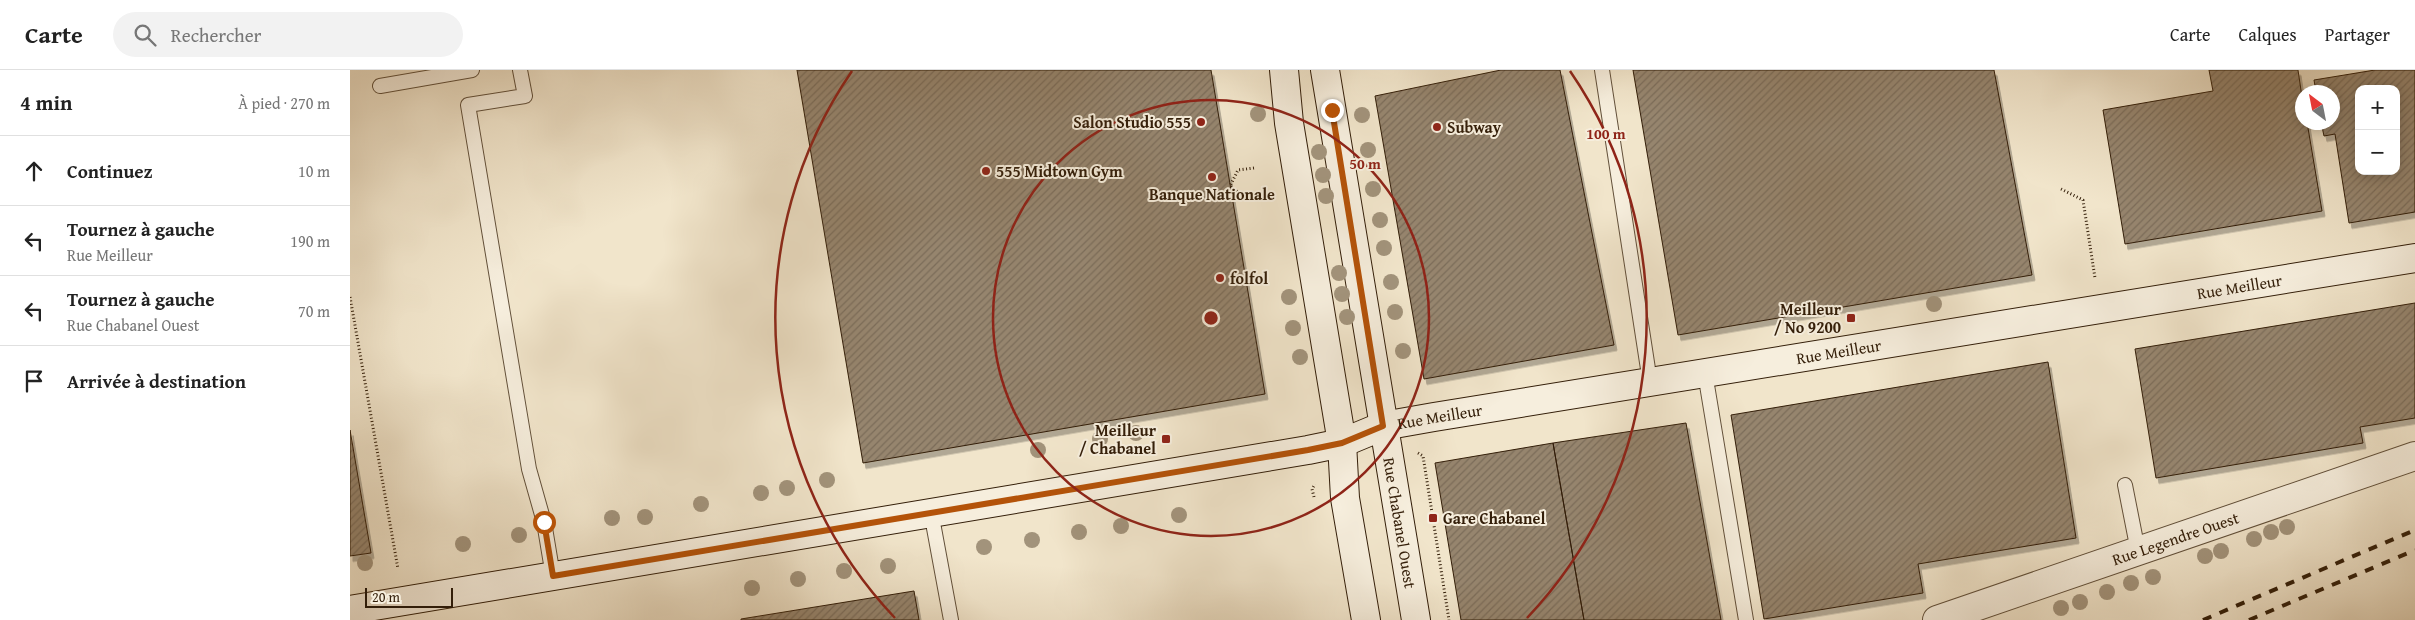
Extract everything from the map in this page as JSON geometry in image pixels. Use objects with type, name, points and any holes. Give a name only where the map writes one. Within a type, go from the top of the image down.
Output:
[{"type":"street","points":[[1284,70],[1289,123],[1342,443],[1345,498],[1366,620]]},
{"type":"street","name":"Rue Chabanel Ouest","points":[[1325,70],[1416,620]]},
{"type":"street","name":"Rue Meilleur","points":[[350,610],[1342,443],[1383,426],[2415,258]]},
{"type":"street","name":"Rue Legendre Ouest","points":[[1937,620],[2415,456]]},
{"type":"lane","points":[[380,86],[444,72],[472,70]]},
{"type":"lane","points":[[520,70],[525,96],[468,106],[528,469],[544,522],[553,576]]},
{"type":"lane","points":[[1602,70],[1650,382]]},
{"type":"lane","points":[[1705,373],[1746,620]]},
{"type":"lane","points":[[2125,485],[2138,551]]},
{"type":"lane","points":[[931,512],[951,620]]},
{"type":"path","points":[[1254,168],[1238,170],[1230,186],[1243,196],[1259,194]]},
{"type":"path","points":[[2061,188],[2083,200],[2095,278]]},
{"type":"path","points":[[350,297],[398,569]]},
{"type":"path","name":"Rue Chabanel Ouest","points":[[1423,456],[1449,620]]},
{"type":"building","points":[[797,70],[1211,70],[1265,394],[863,463]]},
{"type":"building","points":[[1501,70],[1560,70],[1614,345],[1424,379],[1375,96]]},
{"type":"building","points":[[1633,70],[1994,70],[2032,275],[1678,335]]},
{"type":"building","points":[[2209,70],[2298,70],[2300,85],[2295,85],[2295,130],[2308,130],[2322,211],[2125,244],[2103,110],[2213,91]]},
{"type":"building","points":[[2375,70],[2415,70],[2415,212],[2349,223],[2335,134],[2324,136],[2323,130],[2340,130],[2340,85],[2315,85],[2314,80]]},
{"type":"building","points":[[2415,303],[2415,418],[2360,427],[2363,443],[2156,478],[2135,349]]},
{"type":"building","points":[[2048,362],[2076,538],[1918,564],[1923,593],[1764,619],[1731,415]]},
{"type":"building","points":[[1686,423],[1721,620],[1584,620],[1553,443]]},
{"type":"building","points":[[350,430],[371,553],[350,556]]},
{"type":"building","points":[[1553,443],[1584,620],[1461,620],[1435,463]]},
{"type":"building","points":[[914,591],[919,620],[741,620],[741,619]]},
{"type":"railway","points":[[2203,620],[2415,530]]},
{"type":"railway","points":[[2249,620],[2415,550]]},
{"type":"place","name":"Salon Studio 555","points":[[1201,122]]},
{"type":"place","name":"Subway","points":[[1437,127]]},
{"type":"place","name":"555 Midtown Gym","points":[[986,171]]},
{"type":"place","name":"Banque Nationale","points":[[1212,177]]},
{"type":"place","name":"folfol","points":[[1220,278]]},
{"type":"place","name":"Meilleur / No 9200","points":[[1851,318]]},
{"type":"place","name":"Meilleur / Chabanel","points":[[1166,439]]},
{"type":"place","name":"Gare Chabanel","points":[[1433,518]]},
{"type":"route","points":[[544,522],[553,576],[1255,457],[1308,450],[1342,443],[1383,426],[1332,110]]}]
